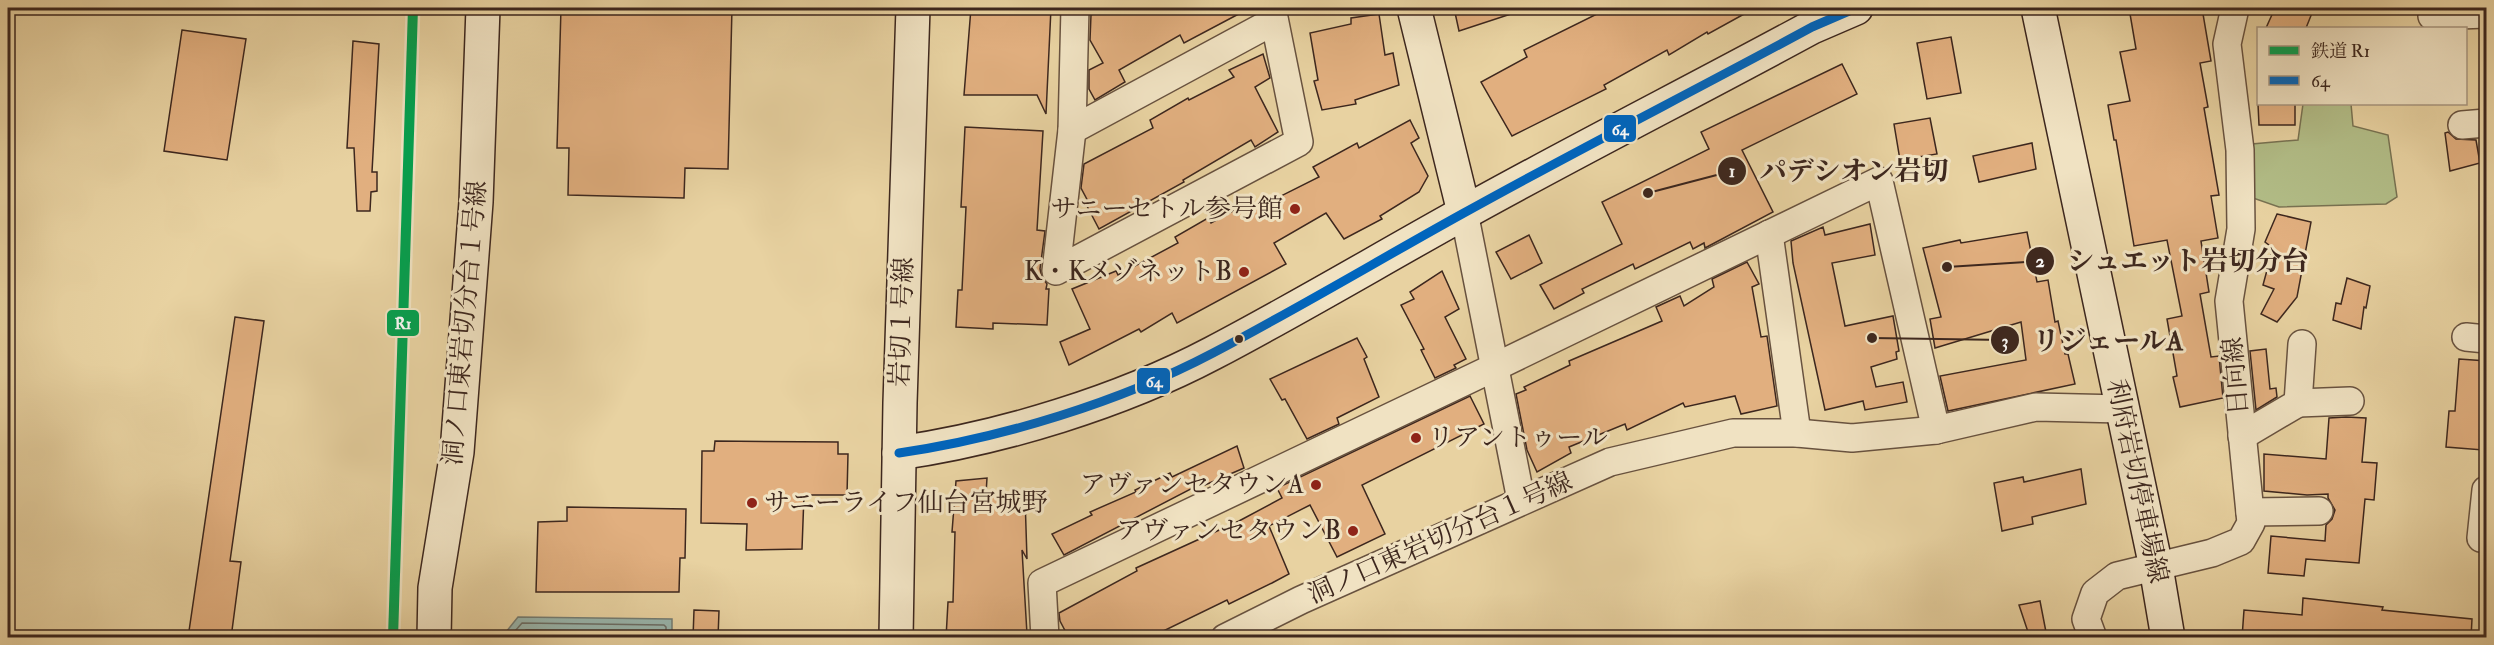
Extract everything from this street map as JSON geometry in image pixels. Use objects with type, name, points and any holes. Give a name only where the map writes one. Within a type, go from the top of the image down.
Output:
[{"type":"street","name":"洞ノ口東岩切分台１号線","points":[[434,638],[435,588],[458,441],[476,202],[483,8]]},
{"type":"street","name":"岩切１号線","points":[[896,638],[899,453],[913,8]]},
{"type":"street","points":[[1072,130],[1273,14],[1299,142],[1056,271],[1072,130],[1075,8]]},
{"type":"street","points":[[1414,8],[1464,212],[1521,500]]},
{"type":"street","points":[[899,453],[942,447],[1117,396],[1211,354],[1464,212],[1812,27],[1856,8]]},
{"type":"street","name":"利府岩切停車場線","points":[[2038,8],[2156,567],[2168,638]]},
{"type":"street","name":"日向線","points":[[2093,638],[2086,620],[2095,593],[2117,576],[2212,553],[2241,541],[2251,523],[2229,301],[2241,229],[2240,150],[2227,44],[2235,8]]},
{"type":"street","points":[[2432,16],[2487,14]]},
{"type":"street","points":[[1045,638],[1042,583],[1879,181],[1936,430]]},
{"type":"street","points":[[1769,234],[1797,433]]},
{"type":"street","points":[[2298,403],[2302,344]]},
{"type":"street","points":[[2242,436],[2298,403],[2350,401]]},
{"type":"street","name":"洞ノ口東岩切分台１号線","points":[[1226,638],[1301,600],[1610,462],[1733,433],[1797,433],[1852,438],[1936,430],[2036,407],[2122,409]]},
{"type":"street","points":[[2481,538],[2487,490]]},
{"type":"street","points":[[2250,512],[2319,511]]},
{"type":"green space","points":[[2303,105],[2351,105],[2353,126],[2388,135],[2397,197],[2386,204],[2279,207],[2253,198],[2252,144],[2298,140]]},
{"type":"water","points":[[518,617],[672,619],[672,637],[502,637]]},
{"type":"building","points":[[561,8],[732,8],[728,169],[685,168],[684,198],[568,195],[569,148],[557,148]]},
{"type":"building","points":[[971,8],[1051,8],[1046,114],[1037,95],[964,95]]},
{"type":"building","points":[[1105,8],[1250,8],[1184,43],[1180,35],[1119,70],[1125,82],[1095,100],[1089,89],[1089,70],[1103,63],[1090,40],[1091,15]]},
{"type":"building","points":[[1454,8],[1519,8],[1520,11],[1459,31]]},
{"type":"building","points":[[1609,8],[1755,8],[1708,34],[1707,32],[1669,55],[1667,50],[1604,85],[1606,89],[1512,136],[1481,82],[1527,57],[1524,50]]},
{"type":"building","points":[[2129,8],[2202,8],[2211,61],[2200,63],[2208,107],[2204,108],[2219,195],[2211,196],[2218,238],[2201,241],[2209,292],[2200,294],[2211,357],[2219,356],[2223,398],[2180,407],[2173,377],[2177,376],[2167,319],[2182,316],[2167,240],[2134,246],[2108,105],[2130,101],[2120,52],[2136,49]]},
{"type":"building","points":[[2275,8],[2314,8],[2306,27],[2266,27]]},
{"type":"building","points":[[1379,14],[1385,55],[1393,53],[1399,85],[1355,100],[1356,104],[1322,110],[1314,81],[1318,80],[1310,33],[1351,24],[1351,18]]},
{"type":"building","points":[[182,30],[246,39],[227,160],[164,151]]},
{"type":"building","points":[[1951,37],[1961,93],[1927,99],[1917,43]]},
{"type":"building","points":[[353,41],[379,44],[372,172],[377,172],[377,191],[371,192],[370,211],[357,211],[354,148],[347,148]]},
{"type":"building","points":[[1263,54],[1270,78],[1255,87],[1278,132],[1255,147],[1251,140],[1183,180],[1184,182],[1099,229],[1081,188],[1084,164],[1153,128],[1150,120],[1188,98],[1189,100],[1234,77],[1229,70]]},
{"type":"building","points":[[1842,64],[1857,94],[1742,150],[1773,212],[1705,248],[1704,243],[1693,249],[1690,242],[1635,269],[1633,264],[1582,289],[1584,293],[1554,309],[1540,285],[1622,244],[1602,202],[1709,149],[1701,132]]},
{"type":"building","points":[[2258,105],[2295,105],[2295,125],[2259,125]]},
{"type":"building","points":[[1930,118],[1937,154],[1900,160],[1894,124]]},
{"type":"building","points":[[1410,120],[1419,138],[1411,143],[1428,176],[1419,192],[1380,216],[1382,219],[1344,239],[1326,213],[1274,243],[1286,264],[1177,323],[1172,313],[1141,332],[1139,329],[1069,365],[1060,342],[1090,329],[1072,289],[1116,271],[1118,275],[1178,243],[1175,237],[1208,218],[1211,223],[1253,200],[1257,208],[1319,177],[1313,167],[1357,143],[1359,148]]},
{"type":"building","points":[[965,127],[1043,131],[1037,230],[1045,231],[1040,269],[1047,284],[1046,289],[1049,289],[1047,325],[993,323],[993,329],[956,327],[958,290],[962,290],[966,207],[961,207]]},
{"type":"building","points":[[2448,132],[2456,139],[2476,140],[2480,163],[2450,171],[2445,133]]},
{"type":"building","points":[[2032,143],[2036,169],[1979,182],[1973,156]]},
{"type":"building","points":[[2277,214],[2311,222],[2297,297],[2277,322],[2261,314],[2274,289],[2263,285],[2273,248],[2265,242]]},
{"type":"building","points":[[1870,224],[1875,255],[1832,263],[1845,326],[1893,316],[1899,351],[1896,352],[1897,359],[1871,367],[1876,387],[1903,382],[1907,402],[1865,410],[1863,401],[1825,410],[1793,263],[1791,241],[1823,227],[1825,235]]},
{"type":"building","points":[[2027,232],[2037,282],[2048,280],[2055,322],[2058,321],[2065,354],[2068,354],[2075,384],[1948,411],[1940,376],[2026,360],[2021,322],[1935,348],[1930,319],[1941,317],[1923,248],[1960,240],[1961,243]]},
{"type":"building","points":[[1529,235],[1542,263],[1511,279],[1496,252]]},
{"type":"building","points":[[1747,262],[1759,284],[1752,287],[1761,337],[1767,336],[1777,406],[1741,414],[1735,396],[1685,407],[1683,403],[1627,430],[1625,424],[1569,447],[1571,453],[1537,472],[1527,450],[1516,394],[1526,390],[1524,387],[1570,365],[1569,361],[1662,321],[1656,307],[1680,296],[1684,306],[1714,287],[1712,279]]},
{"type":"building","points":[[1442,271],[1459,309],[1445,317],[1466,359],[1454,365],[1456,368],[1435,378],[1421,350],[1424,349],[1401,305],[1414,299],[1410,292]]},
{"type":"building","points":[[2347,278],[2370,286],[2361,329],[2333,320],[2336,303],[2341,304]]},
{"type":"building","points":[[235,317],[264,321],[230,561],[241,562],[231,638],[188,638]]},
{"type":"building","points":[[1357,338],[1367,357],[1364,359],[1379,397],[1337,418],[1339,424],[1307,439],[1285,399],[1282,400],[1270,379]]},
{"type":"building","points":[[2266,349],[2270,389],[2276,388],[2277,397],[2256,410],[2250,351]]},
{"type":"building","points":[[2459,359],[2487,361],[2483,450],[2446,447],[2449,411],[2455,411]]},
{"type":"building","points":[[1470,396],[1484,424],[1362,485],[1385,534],[1337,557],[1310,505],[1269,526],[1289,574],[1229,604],[1227,600],[1149,638],[1069,638],[1060,621],[1059,613],[1137,571],[1136,568],[1239,521],[1282,498],[1277,488]]},
{"type":"building","points":[[2329,418],[2366,418],[2362,462],[2377,463],[2374,500],[2365,499],[2359,563],[2306,559],[2304,576],[2268,573],[2271,536],[2325,541],[2326,525],[2332,519],[2335,510],[2328,494],[2307,495],[2264,491],[2264,454],[2326,459]]},
{"type":"building","name":"サニーライフ仙台宮城野","points":[[715,441],[838,442],[838,454],[848,454],[847,495],[804,495],[802,549],[746,550],[747,524],[701,523],[702,451],[714,451]]},
{"type":"building","points":[[1237,446],[1244,468],[1205,485],[1204,482],[1064,555],[1052,534],[1092,515],[1090,512],[1136,492],[1135,490],[1170,473],[1172,477]]},
{"type":"building","points":[[2081,469],[2086,504],[2032,517],[2033,524],[2002,531],[1994,483],[2023,477],[2024,482]]},
{"type":"building","points":[[987,478],[986,494],[1025,497],[1027,559],[1022,550],[1027,634],[984,633],[984,638],[946,638],[948,602],[953,602],[955,532],[952,532],[956,481]]},
{"type":"building","points":[[567,507],[686,509],[685,558],[680,558],[679,592],[536,592],[538,522],[567,521]]},
{"type":"building","points":[[2303,598],[2383,607],[2382,610],[2472,619],[2471,638],[2336,638],[2279,633],[2278,638],[2242,638],[2244,610],[2302,615]]},
{"type":"building","points":[[2040,601],[2046,632],[2029,635],[2019,605]]},
{"type":"building","points":[[694,610],[719,611],[718,638],[693,638]]},
{"type":"rail line","name":"R1","points":[[393,638],[413,8]]},
{"type":"transit line","name":"64","points":[[899,453],[978,438],[1060,416],[1177,371],[1276,319],[1549,167],[1812,27],[1856,8]]},
{"type":"place","name":"パデシオン岩切","points":[[1648,193]]},
{"type":"place","name":"サニーセトル参号館","points":[[1295,209]]},
{"type":"place","name":"シュエット岩切分台","points":[[1947,267]]},
{"type":"place","name":"K・KメゾネットB","points":[[1244,272]]},
{"type":"place","name":"リジェールA","points":[[1872,338]]},
{"type":"place","name":"リアントゥール","points":[[1416,438]]},
{"type":"place","name":"アヴァンセタウンA","points":[[1316,485]]},
{"type":"place","name":"サニーライフ仙台宮城野","points":[[752,503]]},
{"type":"place","name":"アヴァンセタウンB","points":[[1353,531]]}]
